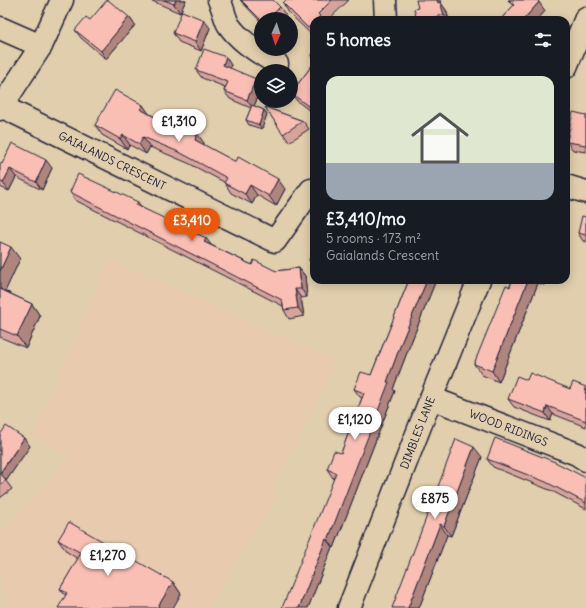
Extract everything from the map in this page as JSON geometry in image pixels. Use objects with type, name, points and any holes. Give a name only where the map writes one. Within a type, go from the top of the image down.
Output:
[{"type":"street","points":[[1,108],[41,46],[62,0]]},
{"type":"street","points":[[218,0],[227,22],[236,35],[250,47],[280,62]]},
{"type":"street","points":[[385,0],[386,16]]},
{"type":"street","points":[[570,57],[586,18]]},
{"type":"street","points":[[0,28],[41,46]]},
{"type":"street","name":"GAIALANDS CRESCENT","points":[[1,108],[275,241],[310,191]]},
{"type":"street","points":[[570,187],[586,192]]},
{"type":"street","name":"DIMBLES LANE","points":[[349,608],[477,284]]},
{"type":"street","name":"WOOD RIDINGS","points":[[431,398],[576,454],[586,460]]},
{"type":"shaded area","points":[[109,259],[337,361],[272,490],[278,494],[209,608],[11,608],[0,578],[0,533],[70,456],[32,437]]},
{"type":"building","points":[[107,0],[129,17],[101,51],[75,30],[86,17],[90,20]]},
{"type":"building","points":[[164,0],[176,0],[174,4]]},
{"type":"building","points":[[241,0],[273,0],[280,7],[275,12],[254,13]]},
{"type":"building","points":[[286,0],[332,0],[318,14],[320,16],[310,16],[310,26],[308,28],[298,18],[298,12],[292,12],[283,3]]},
{"type":"building","points":[[416,0],[437,0],[438,3],[440,2],[444,15],[416,16],[414,9],[418,8]]},
{"type":"building","points":[[509,0],[537,0],[539,2],[527,16],[504,16],[514,5]]},
{"type":"building","points":[[182,11],[204,20],[195,42],[173,33]]},
{"type":"building","points":[[204,49],[226,57],[223,65],[254,78],[254,84],[247,100],[224,91],[228,82],[196,70]]},
{"type":"building","points":[[310,68],[310,103],[308,106],[298,98],[298,84]]},
{"type":"building","points":[[115,90],[143,105],[140,109],[171,126],[172,122],[197,133],[195,140],[236,162],[238,157],[278,179],[269,196],[250,185],[245,194],[224,183],[227,178],[181,153],[143,137],[139,144],[123,135],[120,139],[95,125]]},
{"type":"building","points":[[252,105],[254,106],[254,108],[264,110],[259,125],[246,120]]},
{"type":"building","points":[[266,108],[303,121],[283,134]]},
{"type":"building","points":[[573,112],[586,115],[586,145],[570,142],[570,127]]},
{"type":"building","points":[[12,143],[46,160],[36,182],[10,169],[3,183],[0,181],[0,163],[2,164]]},
{"type":"building","points":[[78,174],[138,202],[136,205],[206,238],[204,242],[252,265],[254,260],[276,271],[299,268],[301,289],[295,289],[298,308],[284,310],[282,300],[70,192]]},
{"type":"building","points":[[582,216],[586,217],[586,235],[578,233]]},
{"type":"building","points":[[0,242],[11,247],[0,271]]},
{"type":"building","points":[[407,284],[425,284],[402,341],[387,382],[389,382],[328,540],[326,539],[299,608],[282,608],[336,473],[327,469],[334,451],[341,453],[364,393],[354,389],[361,372],[371,375]]},
{"type":"building","points":[[511,284],[526,284],[492,371],[474,364],[506,285],[510,287]]},
{"type":"building","points":[[0,289],[32,304],[17,336],[0,329]]},
{"type":"building","points":[[530,373],[570,389],[573,382],[586,387],[586,421],[547,406],[545,413],[508,399],[517,376],[527,380]]},
{"type":"building","points":[[6,426],[24,438],[0,473],[0,435]]},
{"type":"building","points":[[495,438],[555,462],[586,478],[586,503],[546,482],[487,459]]},
{"type":"building","points":[[456,439],[474,447],[444,526],[440,524],[408,608],[392,608]]},
{"type":"building","points":[[0,473],[6,480],[0,485]]},
{"type":"building","points":[[69,522],[173,582],[157,608],[58,608],[67,593],[60,589],[81,553],[58,540]]}]
